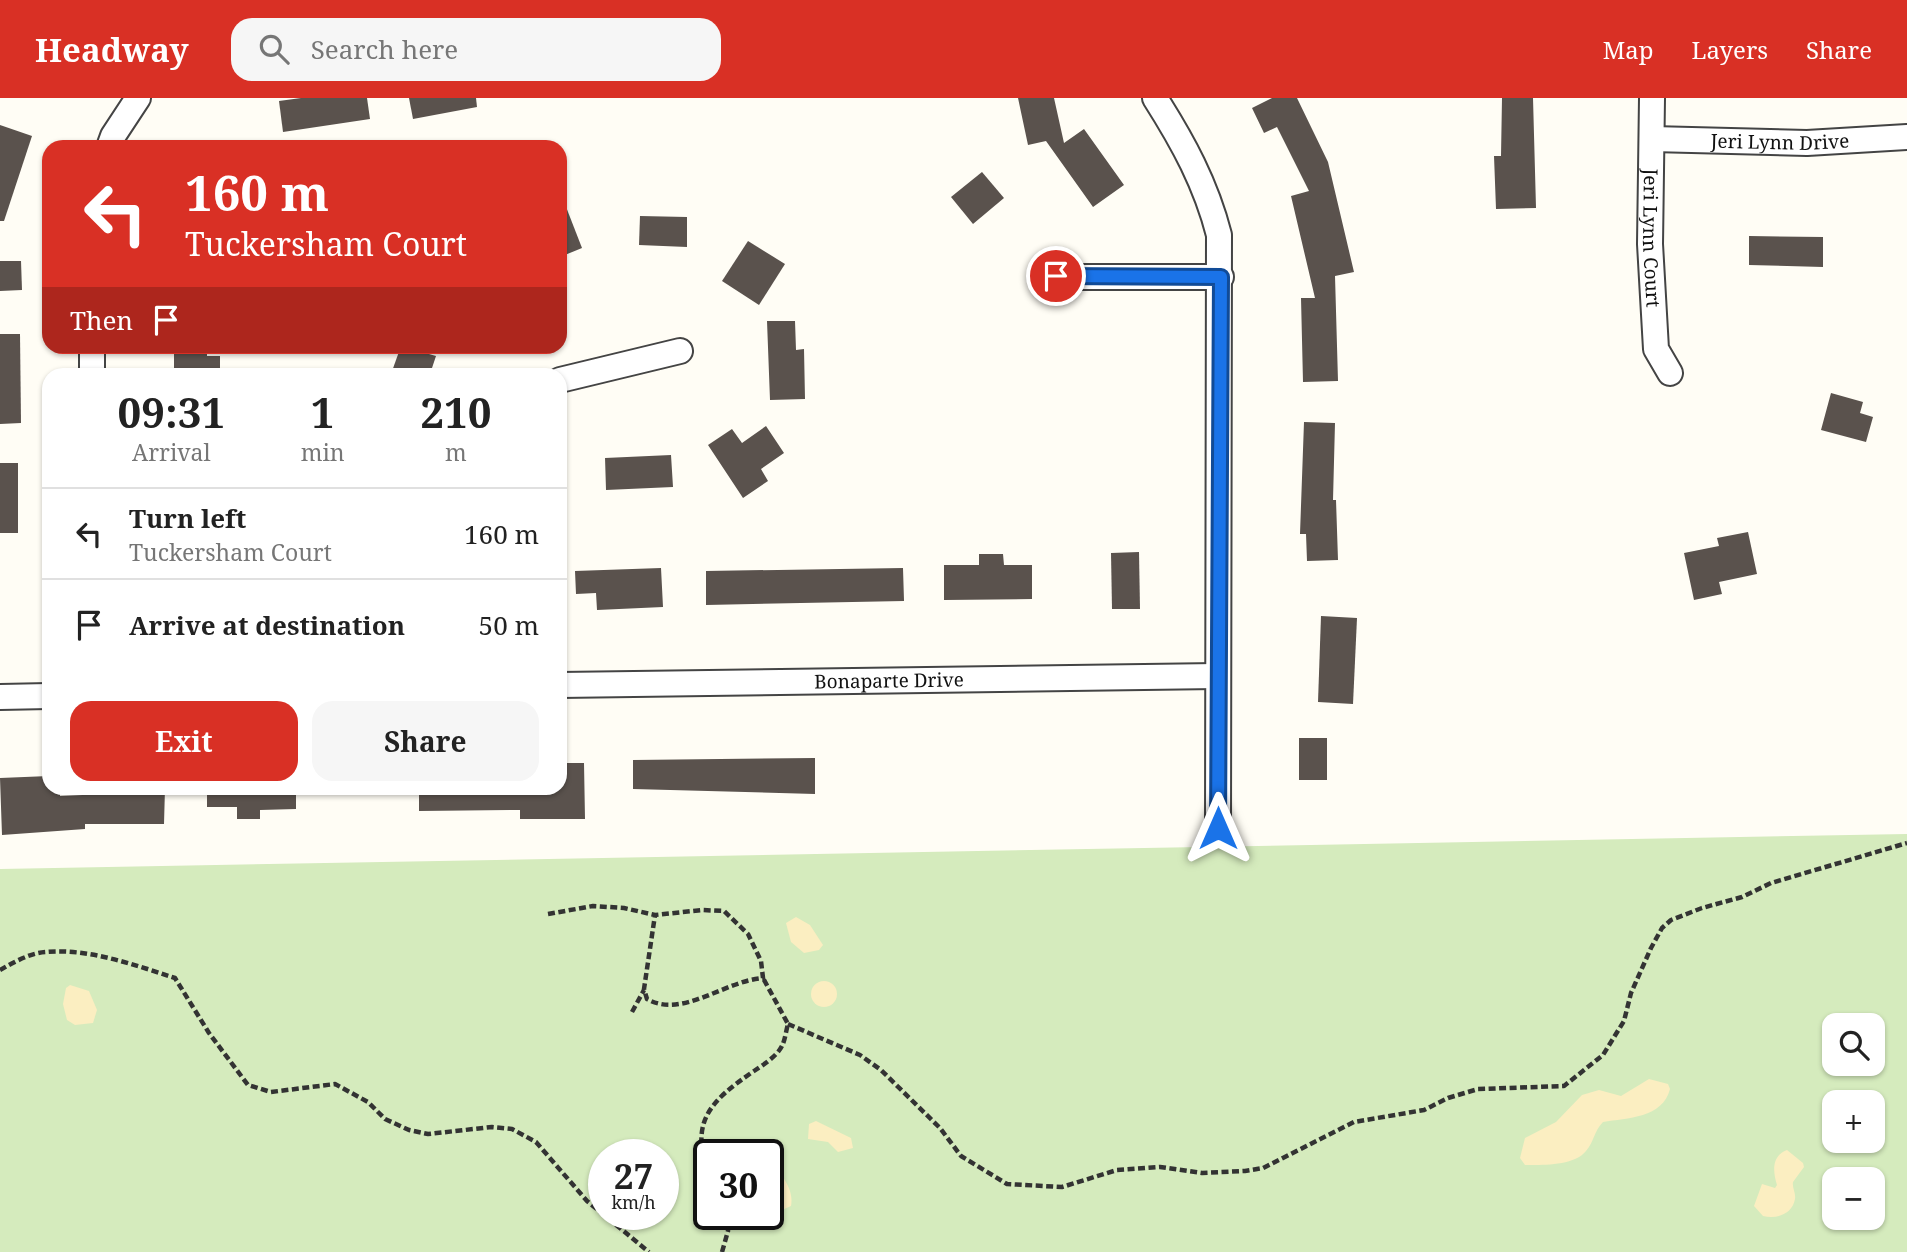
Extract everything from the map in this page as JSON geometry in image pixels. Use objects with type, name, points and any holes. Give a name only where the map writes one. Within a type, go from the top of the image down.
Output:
[{"type":"street","points":[[112,140],[138,98]]},
{"type":"street","points":[[1155,98],[1182,142],[1209,196],[1219,235],[1218,828]]},
{"type":"street","name":"Jeri Lynn Court","points":[[1651,98],[1650,244],[1656,349],[1670,373]]},
{"type":"street","name":"Jeri Lynn Drive","points":[[1652,139],[1807,143],[1907,137]]},
{"type":"street","points":[[1056,276],[1221,277]]},
{"type":"street","points":[[567,378],[680,351]]},
{"type":"street","name":"Bonaparte Drive","points":[[567,685],[1217,676]]},
{"type":"street","points":[[0,697],[42,696]]},
{"type":"path","points":[[548,914],[593,906],[624,908],[655,915],[682,911],[724,911],[748,934],[761,961],[764,978],[788,1024],[860,1055],[881,1070],[940,1128],[961,1156],[1007,1184],[1062,1187],[1117,1170],[1160,1167],[1202,1173],[1263,1168],[1354,1122],[1424,1110],[1448,1098],[1478,1089],[1564,1086],[1603,1055],[1625,1021],[1631,993],[1651,948],[1662,928],[1671,920],[1742,897],[1771,883],[1907,843]]},
{"type":"path","points":[[632,1012],[644,989],[655,915]]},
{"type":"path","points":[[0,970],[19,959],[45,951],[93,956],[175,978],[209,1033],[248,1085],[271,1091],[335,1084],[368,1102],[385,1119],[408,1130],[428,1134],[492,1127],[512,1129],[536,1142],[587,1201],[649,1252]]},
{"type":"path","points":[[644,989],[647,999],[659,1006],[673,1006],[710,995],[724,987],[764,978]]},
{"type":"path","points":[[700,1139],[701,1126],[711,1109],[782,1047],[788,1024]]},
{"type":"path","points":[[722,1252],[728,1230]]},
{"type":"green space","points":[[1907,834],[1907,1252],[0,1252],[0,869]]},
{"type":"sand","points":[[796,917],[810,925],[823,945],[819,950],[804,953],[791,942],[786,923]]},
{"type":"sand","points":[[824,981],[833,985],[837,994],[833,1003],[824,1007],[815,1003],[811,994],[815,985]]},
{"type":"sand","points":[[70,985],[89,991],[97,1010],[93,1023],[75,1025],[67,1020],[63,1004],[66,988]]},
{"type":"sand","points":[[1649,1079],[1668,1084],[1670,1089],[1660,1106],[1643,1115],[1603,1122],[1589,1148],[1581,1156],[1558,1164],[1540,1165],[1525,1165],[1520,1158],[1525,1138],[1556,1122],[1582,1095],[1599,1090],[1621,1096]]},
{"type":"sand","points":[[816,1121],[851,1138],[853,1148],[838,1152],[828,1142],[808,1139],[809,1124]]},
{"type":"sand","points":[[1787,1150],[1803,1163],[1804,1167],[1793,1182],[1793,1204],[1783,1215],[1763,1216],[1754,1206],[1762,1184],[1775,1188],[1776,1160]]},
{"type":"sand","points":[[784,1179],[790,1191],[791,1206],[784,1209]]},
{"type":"building","points":[[301,98],[367,98],[370,119],[283,132],[279,101]]},
{"type":"building","points":[[409,98],[476,98],[477,107],[413,119]]},
{"type":"building","points":[[1018,98],[1054,98],[1064,143],[1084,129],[1124,185],[1093,207],[1046,141],[1028,145]]},
{"type":"building","points":[[1272,98],[1297,98],[1328,162],[1354,272],[1335,276],[1338,381],[1303,382],[1301,298],[1315,298],[1291,196],[1309,191],[1277,127],[1264,133],[1252,108]]},
{"type":"building","points":[[1502,98],[1533,98],[1536,208],[1496,209],[1494,156],[1501,156]]},
{"type":"building","points":[[0,125],[32,136],[4,221],[0,221]]},
{"type":"building","points":[[982,172],[1004,198],[973,224],[951,197]]},
{"type":"building","points":[[567,209],[582,248],[567,254]]},
{"type":"building","points":[[640,216],[687,217],[687,247],[639,245]]},
{"type":"building","points":[[1749,236],[1823,237],[1823,267],[1749,265]]},
{"type":"building","points":[[748,241],[785,264],[759,305],[722,281]]},
{"type":"building","points":[[0,261],[21,261],[22,290],[0,291]]},
{"type":"building","points":[[767,321],[795,321],[796,350],[804,349],[805,399],[770,400]]},
{"type":"building","points":[[0,334],[20,334],[21,423],[0,424]]},
{"type":"building","points":[[174,354],[220,356],[220,368],[174,368]]},
{"type":"building","points":[[398,354],[436,356],[432,368],[393,368]]},
{"type":"building","points":[[1831,393],[1863,402],[1860,413],[1873,417],[1866,442],[1821,430]]},
{"type":"building","points":[[1304,422],[1335,423],[1333,500],[1336,500],[1338,560],[1307,561],[1306,534],[1300,534]]},
{"type":"building","points":[[766,426],[784,453],[761,469],[768,481],[743,498],[708,445],[732,429],[742,443]]},
{"type":"building","points":[[671,455],[673,487],[606,490],[605,458]]},
{"type":"building","points":[[0,463],[18,463],[18,533],[0,533]]},
{"type":"building","points":[[1748,532],[1757,574],[1719,582],[1722,594],[1694,600],[1684,553],[1719,546],[1717,538]]},
{"type":"building","points":[[1139,552],[1140,609],[1112,609],[1111,553]]},
{"type":"building","points":[[979,554],[1003,554],[1004,565],[1032,565],[1032,599],[944,600],[944,565],[979,565]]},
{"type":"building","points":[[661,568],[663,607],[597,610],[596,593],[576,594],[575,571]]},
{"type":"building","points":[[903,568],[904,601],[706,605],[706,571]]},
{"type":"building","points":[[1321,616],[1357,618],[1353,704],[1318,702]]},
{"type":"building","points":[[1299,738],[1327,738],[1327,780],[1299,780]]},
{"type":"building","points":[[815,758],[815,794],[633,789],[633,760]]},
{"type":"building","points":[[567,763],[584,763],[585,819],[520,819],[520,810],[419,811],[419,795],[567,795]]},
{"type":"building","points":[[42,776],[42,795],[165,795],[164,824],[85,824],[85,829],[2,835],[0,778]]},
{"type":"building","points":[[207,795],[296,795],[296,809],[260,810],[260,819],[237,819],[237,807],[207,807]]},
{"type":"route","points":[[1056,276],[1221,277],[1218,828]]}]
